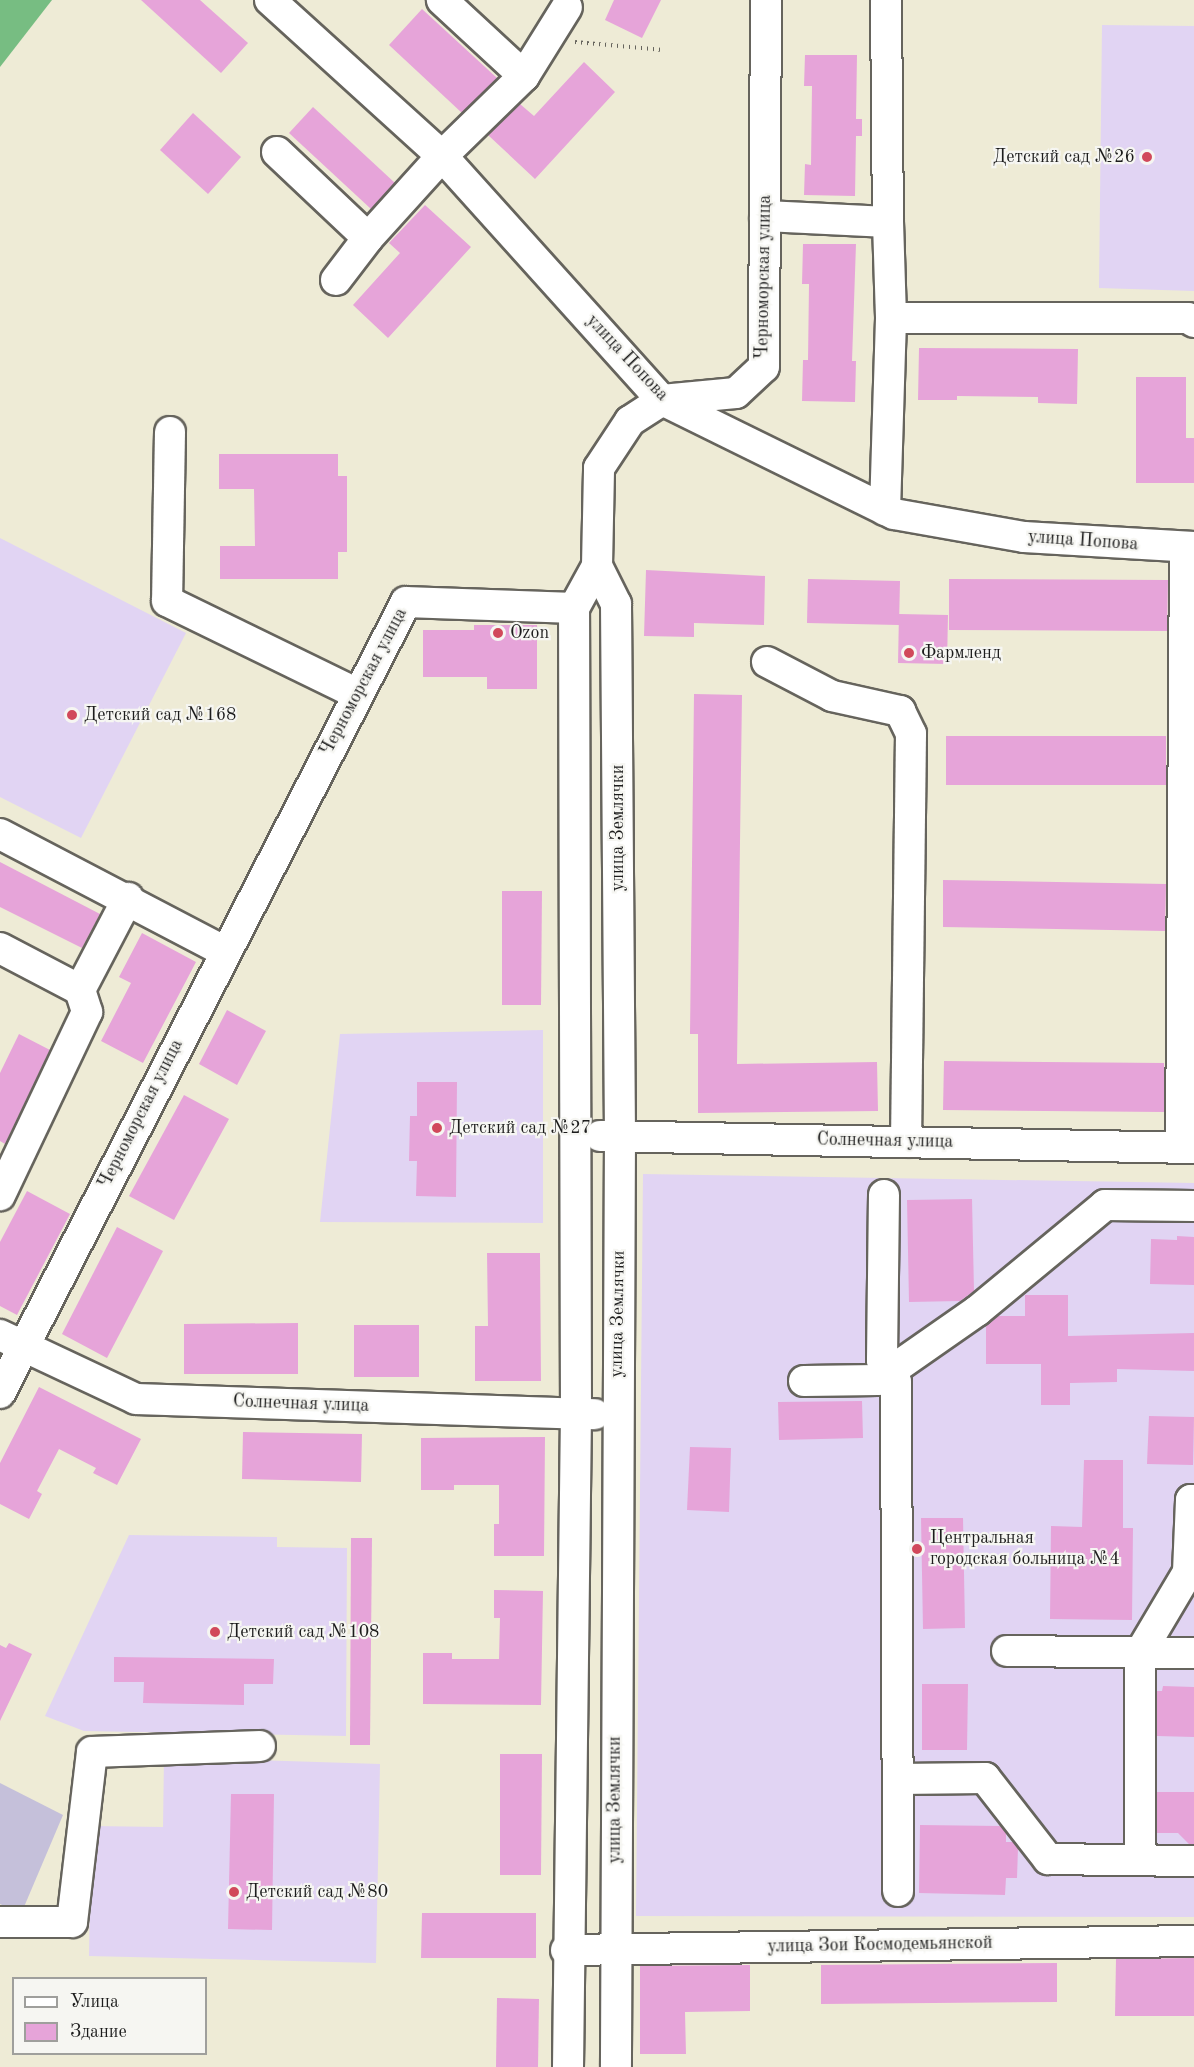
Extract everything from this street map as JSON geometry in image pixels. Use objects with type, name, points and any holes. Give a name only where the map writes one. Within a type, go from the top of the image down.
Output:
[{"type":"street","name":"улица Попова","points":[[270,0],[442,156],[662,400],[885,510],[1024,537],[1190,547]]},
{"type":"street","points":[[441,0],[524,76]]},
{"type":"street","name":"Черноморская улица","points":[[0,1393],[11,1341],[224,951],[406,602],[574,608],[597,566],[599,468],[630,421],[662,400],[736,393],[764,367],[766,0]]},
{"type":"street","points":[[885,510],[891,318],[886,0]]},
{"type":"street","points":[[336,280],[368,238],[442,156],[524,76],[567,7]]},
{"type":"street","points":[[277,152],[368,238]]},
{"type":"street","points":[[765,216],[888,222]]},
{"type":"street","points":[[891,318],[1188,318],[1194,322]]},
{"type":"street","points":[[170,432],[167,601],[358,694]]},
{"type":"street","points":[[1187,1148],[1190,547]]},
{"type":"street","name":"улица Землячки","points":[[597,566],[616,604],[620,1136],[616,1414],[614,1949],[616,2067]]},
{"type":"street","points":[[568,2067],[566,1950],[576,1413],[574,608]]},
{"type":"street","points":[[767,662],[832,696],[900,711],[911,734],[906,1142]]},
{"type":"street","points":[[0,834],[128,898],[224,951]]},
{"type":"street","points":[[80,990],[128,898]]},
{"type":"street","points":[[0,948],[80,990],[87,1012],[0,1195]]},
{"type":"street","name":"Солнечная улица","points":[[577,1136],[1187,1148]]},
{"type":"street","points":[[884,1195],[882,1359],[897,1382],[898,1891]]},
{"type":"street","points":[[804,1381],[878,1380],[977,1311],[1105,1205],[1194,1206]]},
{"type":"street","name":"Солнечная улица","points":[[11,1341],[136,1399],[616,1414]]},
{"type":"street","points":[[1140,1860],[1140,1653],[1188,1572],[1191,1500],[1194,1500]]},
{"type":"street","points":[[1007,1651],[1194,1653]]},
{"type":"street","points":[[0,1922],[72,1922],[92,1752],[260,1746]]},
{"type":"street","points":[[898,1779],[985,1779],[1048,1859],[1194,1861]]},
{"type":"street","name":"улица Зои Космодемьянской","points":[[566,1950],[1194,1941]]},
{"type":"path","points":[[547,39],[664,50]]},
{"type":"shaded area","name":"Детский сад №26","points":[[1102,25],[1194,26],[1194,291],[1099,288]]},
{"type":"shaded area","name":"Детский сад №168","points":[[0,538],[186,633],[81,838],[0,797]]},
{"type":"shaded area","name":"Детский сад №27","points":[[543,1030],[543,1223],[320,1222],[340,1034]]},
{"type":"shaded area","name":"Центральная городская больница №4","points":[[643,1174],[1194,1183],[1194,1917],[636,1916]]},
{"type":"shaded area","name":"Детский сад №108","points":[[129,1535],[277,1537],[277,1547],[347,1548],[346,1736],[84,1731],[45,1716]]},
{"type":"shaded area","name":"Детский сад №80","points":[[164,1757],[380,1764],[376,1963],[89,1956],[91,1826],[163,1827]]},
{"type":"shaded area","points":[[0,1783],[63,1815],[21,1914],[0,1904]]},
{"type":"green space","points":[[0,0],[52,0],[0,67]]},
{"type":"building","points":[[141,0],[200,0],[248,43],[221,73]]},
{"type":"building","points":[[614,0],[661,0],[642,38],[605,20]]},
{"type":"building","points":[[422,9],[497,78],[462,113],[389,45]]},
{"type":"building","points":[[805,55],[857,55],[856,119],[862,119],[862,136],[856,136],[855,196],[804,195],[805,164],[811,165],[812,86],[804,86]]},
{"type":"building","points":[[584,62],[615,92],[535,179],[488,135],[520,104],[534,116]]},
{"type":"building","points":[[313,107],[395,183],[371,209],[289,133]]},
{"type":"building","points":[[193,113],[241,157],[208,194],[160,150]]},
{"type":"building","points":[[425,205],[471,247],[388,338],[353,305],[400,253],[389,243]]},
{"type":"building","points":[[803,244],[856,244],[852,361],[856,361],[855,402],[802,401],[803,360],[808,360],[809,284],[802,284]]},
{"type":"building","points":[[919,348],[1078,349],[1077,404],[1038,403],[1038,397],[957,396],[957,400],[918,400]]},
{"type":"building","points":[[1136,377],[1186,377],[1186,438],[1194,438],[1194,483],[1136,483]]},
{"type":"building","points":[[219,454],[338,454],[338,476],[347,476],[347,552],[338,552],[338,579],[220,579],[220,546],[255,546],[254,489],[219,489]]},
{"type":"building","points":[[646,570],[765,576],[764,625],[694,623],[694,637],[644,636]]},
{"type":"building","points":[[808,579],[900,581],[899,625],[807,623]]},
{"type":"building","points":[[949,579],[1168,580],[1167,631],[949,630]]},
{"type":"building","points":[[899,614],[948,615],[947,664],[898,663]]},
{"type":"building","points":[[474,625],[537,625],[537,689],[487,689],[487,677],[423,677],[423,630],[474,630]]},
{"type":"building","points":[[694,694],[742,695],[737,1064],[877,1062],[878,1111],[698,1113],[698,1034],[690,1034]]},
{"type":"building","points":[[946,736],[1166,736],[1166,785],[946,785]]},
{"type":"building","points":[[0,862],[100,914],[82,948],[0,907]]},
{"type":"building","points":[[943,880],[1166,884],[1165,931],[943,927]]},
{"type":"building","points":[[502,891],[542,891],[541,1005],[502,1005]]},
{"type":"building","points":[[142,933],[196,962],[143,1063],[101,1041],[131,983],[119,977]]},
{"type":"building","points":[[227,1010],[266,1031],[237,1085],[199,1064]]},
{"type":"building","points":[[19,1034],[50,1050],[5,1144],[0,1141],[0,1073]]},
{"type":"building","points":[[944,1061],[1164,1063],[1164,1112],[943,1110]]},
{"type":"building","points":[[417,1082],[457,1082],[456,1197],[416,1196],[417,1161],[409,1161],[410,1116],[417,1116]]},
{"type":"building","points":[[184,1095],[229,1119],[174,1220],[129,1196]]},
{"type":"building","points":[[27,1191],[70,1214],[17,1315],[0,1306],[0,1242]]},
{"type":"building","points":[[972,1199],[974,1291],[960,1301],[909,1302],[907,1200]]},
{"type":"building","points":[[117,1227],[163,1251],[107,1358],[62,1334]]},
{"type":"building","points":[[1177,1236],[1194,1237],[1194,1285],[1150,1284],[1151,1239],[1177,1240]]},
{"type":"building","points":[[487,1253],[540,1253],[541,1381],[475,1381],[475,1326],[488,1326]]},
{"type":"building","points":[[1025,1295],[1068,1295],[1068,1336],[1194,1333],[1194,1371],[1117,1369],[1117,1382],[1070,1383],[1070,1405],[1041,1405],[1041,1364],[986,1364],[986,1326],[998,1316],[1025,1316]]},
{"type":"building","points":[[298,1323],[298,1374],[184,1374],[184,1324]]},
{"type":"building","points":[[354,1325],[419,1325],[419,1377],[354,1377]]},
{"type":"building","points":[[39,1387],[141,1439],[117,1485],[93,1473],[96,1468],[59,1449],[37,1491],[42,1494],[29,1519],[0,1504],[0,1463]]},
{"type":"building","points":[[862,1401],[863,1438],[779,1440],[778,1402]]},
{"type":"building","points":[[1149,1416],[1194,1417],[1193,1465],[1147,1464]]},
{"type":"building","points":[[243,1432],[362,1434],[361,1482],[242,1479]]},
{"type":"building","points":[[545,1437],[544,1556],[494,1556],[494,1524],[499,1524],[499,1485],[454,1485],[454,1490],[421,1490],[421,1438]]},
{"type":"building","points":[[690,1447],[731,1448],[729,1512],[687,1510]]},
{"type":"building","points":[[1084,1460],[1123,1460],[1123,1528],[1133,1528],[1132,1620],[1050,1619],[1051,1526],[1082,1527]]},
{"type":"building","points":[[921,1518],[963,1518],[965,1628],[923,1629]]},
{"type":"building","points":[[351,1538],[372,1538],[370,1745],[350,1745]]},
{"type":"building","points":[[494,1590],[543,1591],[541,1705],[423,1704],[423,1653],[452,1653],[452,1659],[499,1659],[500,1618],[494,1618]]},
{"type":"building","points":[[9,1643],[32,1654],[0,1721],[0,1645],[6,1648]]},
{"type":"building","points":[[114,1657],[274,1659],[273,1684],[244,1684],[244,1705],[143,1703],[144,1682],[114,1682]]},
{"type":"building","points":[[922,1684],[968,1684],[967,1750],[922,1750]]},
{"type":"building","points":[[1163,1686],[1194,1687],[1194,1737],[1157,1736],[1157,1691],[1162,1691]]},
{"type":"building","points":[[500,1754],[542,1754],[541,1875],[500,1875]]},
{"type":"building","points":[[1157,1792],[1194,1792],[1194,1844],[1189,1844],[1178,1833],[1157,1833]]},
{"type":"building","points":[[231,1794],[274,1794],[272,1930],[228,1929]]},
{"type":"building","points":[[920,1825],[1000,1826],[1006,1833],[1006,1842],[1013,1842],[1018,1848],[1017,1878],[1006,1878],[1005,1895],[919,1893]]},
{"type":"building","points":[[422,1913],[536,1913],[536,1958],[421,1958]]},
{"type":"building","points":[[1194,1958],[1194,2016],[1115,2016],[1116,1959]]},
{"type":"building","points":[[1057,1963],[1057,2002],[821,2004],[821,1965]]},
{"type":"building","points":[[750,1965],[750,2011],[685,2012],[686,2054],[640,2054],[640,1966]]},
{"type":"building","points":[[497,1998],[539,1999],[538,2067],[496,2067]]},
{"type":"place","name":"Детский сад №26","points":[[1147,157]]},
{"type":"place","name":"Ozon","points":[[498,633]]},
{"type":"place","name":"Фармленд","points":[[909,653]]},
{"type":"place","name":"Детский сад №168","points":[[72,715]]},
{"type":"place","name":"Детский сад №27","points":[[437,1128]]},
{"type":"place","name":"Центральная городская больница №4","points":[[917,1549]]},
{"type":"place","name":"Детский сад №108","points":[[215,1632]]},
{"type":"place","name":"Детский сад №80","points":[[234,1892]]}]
